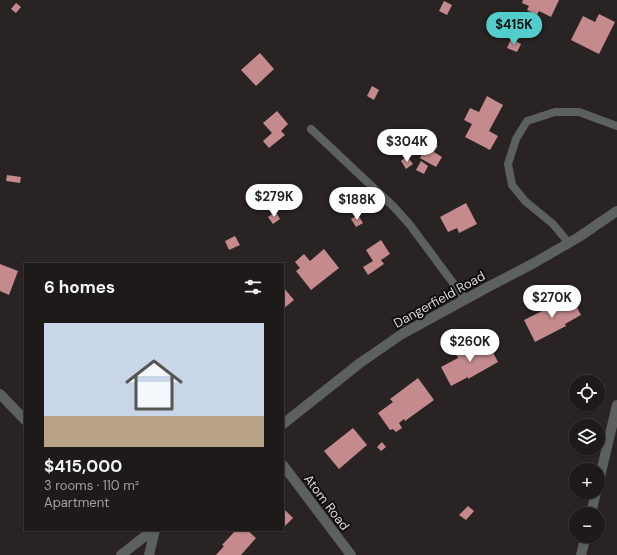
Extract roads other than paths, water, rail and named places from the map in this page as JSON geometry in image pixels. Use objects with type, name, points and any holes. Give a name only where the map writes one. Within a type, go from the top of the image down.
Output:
[{"type":"street","name":"Dangerfield Road","points":[[284,423],[360,363],[402,334],[534,263],[617,211]]},
{"type":"street","points":[[0,394],[24,419]]},
{"type":"street","points":[[603,463],[617,404]]},
{"type":"street","name":"Atom Road","points":[[284,465],[351,555]]},
{"type":"street","points":[[121,555],[153,531]]},
{"type":"street","points":[[149,555],[154,531]]},
{"type":"street","points":[[581,555],[584,543]]},
{"type":"lane","points":[[568,242],[553,224],[525,201],[512,185],[508,164],[516,138],[527,121],[555,112],[579,112],[617,126]]},
{"type":"lane","points":[[311,129],[394,207],[410,225],[465,299]]}]
